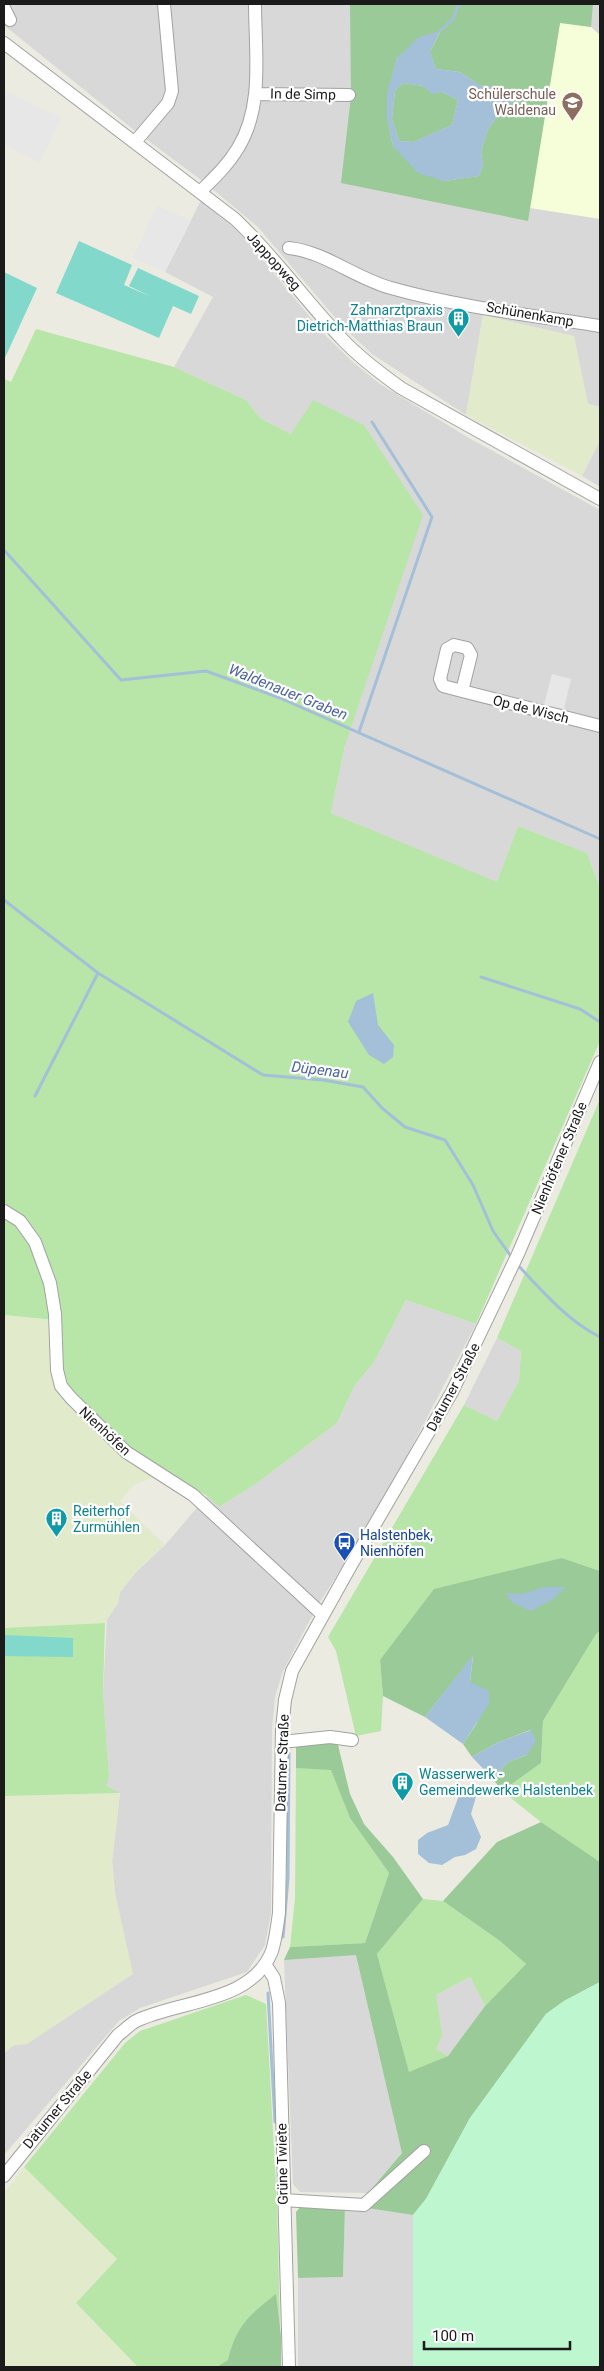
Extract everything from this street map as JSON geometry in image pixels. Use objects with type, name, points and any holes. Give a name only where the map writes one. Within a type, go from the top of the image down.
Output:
[{"type":"street","points":[[135,142],[165,108],[172,91],[164,4]]},
{"type":"street","name":"In de Simp","points":[[200,192],[228,163],[239,147],[248,128],[256,94],[255,4]]},
{"type":"street","points":[[4,8],[10,20]]},
{"type":"street","name":"Jappopweg","points":[[4,43],[200,192],[250,233],[319,313],[372,367],[410,393],[600,499]]},
{"type":"street","name":"In de Simp","points":[[256,94],[349,95]]},
{"type":"street","name":"Schünenkamp","points":[[289,248],[306,250],[376,284],[415,295],[600,326]]},
{"type":"street","name":"Op de Wisch","points":[[462,692],[600,726]]},
{"type":"street","name":"Nienhöfener Straße","points":[[510,1269],[600,1062]]},
{"type":"street","name":"Nienhöfen","points":[[4,1210],[20,1221],[35,1242],[50,1283],[55,1314],[57,1370],[61,1386],[126,1452],[193,1495],[323,1615]]},
{"type":"street","name":"Datumer Straße","points":[[4,2176],[19,2154],[124,2031],[136,2021],[227,1992],[243,1985],[265,1964],[276,1937],[279,1913],[284,1700],[292,1671],[452,1392],[510,1269]]},
{"type":"street","points":[[282,1742],[330,1737],[352,1740]]},
{"type":"street","name":"Grüne Twiete","points":[[265,1964],[274,1978],[279,2003],[288,2367]]},
{"type":"street","points":[[283,2200],[364,2205],[424,2151]]},
{"type":"shaded area","points":[[4,4],[600,4],[600,407],[588,404],[483,315],[466,415],[372,354],[344,328],[257,226],[5,26]]},
{"type":"shaded area","name":"Schülerschule Waldenau","points":[[560,22],[591,27],[600,35],[600,219],[530,208]]},
{"type":"shaded area","points":[[440,31],[430,52],[436,69],[460,72],[479,85],[530,94],[506,105],[488,129],[481,152],[483,165],[479,176],[444,181],[418,173],[393,146],[387,119],[387,92],[397,58],[419,37]],"holes":[[[403,83],[423,86],[432,94],[442,92],[458,100],[452,125],[414,142],[399,141],[392,119],[395,91]]]},
{"type":"shaded area","points":[[4,90],[61,118],[40,163],[4,145]]},
{"type":"shaded area","points":[[201,200],[233,227],[258,254],[324,334],[354,363],[380,384],[469,438],[600,510],[600,889],[587,853],[518,826],[497,883],[331,813],[345,745],[291,434],[260,418],[246,400],[174,367],[213,297],[165,272]]},
{"type":"shaded area","points":[[157,205],[191,221],[165,272],[133,258]]},
{"type":"shaded area","points":[[79,241],[132,265],[124,285],[152,297],[129,286],[138,268],[199,296],[191,314],[173,306],[159,338],[56,293]]},
{"type":"shaded area","points":[[4,272],[37,288],[4,360]]},
{"type":"shaded area","points":[[483,315],[574,336],[588,404],[600,407],[600,440],[582,476],[466,415]]},
{"type":"shaded area","points":[[600,440],[600,487],[582,476]]},
{"type":"shaded area","points":[[552,674],[571,679],[564,709],[544,705]]},
{"type":"shaded area","points":[[373,993],[378,1025],[394,1045],[393,1057],[384,1064],[369,1055],[348,1022],[356,1001]]},
{"type":"shaded area","points":[[406,1300],[476,1324],[378,1511],[318,1605],[283,1671],[275,1697],[272,1730],[271,1913],[265,1945],[247,1972],[140,2008],[119,2021],[4,2155],[4,2053],[14,2045],[27,2044],[115,1893],[112,1861],[120,1793],[105,1787],[109,1777],[103,1692],[107,1618],[118,1603],[120,1592],[136,1572],[165,1545],[207,1496],[219,1507],[257,1483],[337,1423],[355,1385],[374,1362]]},
{"type":"shaded area","points":[[4,1315],[55,1320],[61,1386],[162,1474],[134,1485],[120,1501],[165,1545],[136,1572],[120,1592],[118,1603],[105,1623],[4,1628]]},
{"type":"shaded area","points":[[497,1338],[521,1351],[519,1381],[497,1421],[464,1405]]},
{"type":"shaded area","points":[[544,1587],[566,1587],[552,1600],[531,1611],[513,1603],[505,1593],[522,1594]]},
{"type":"shaded area","points":[[4,1635],[73,1638],[73,1657],[4,1656]]},
{"type":"shaded area","points":[[473,1655],[470,1682],[489,1691],[489,1704],[463,1744],[425,1717]]},
{"type":"shaded area","points":[[531,1730],[536,1741],[527,1755],[508,1762],[493,1779],[472,1757],[497,1743]]},
{"type":"shaded area","points":[[467,1786],[473,1787],[477,1793],[471,1814],[481,1837],[476,1849],[465,1855],[455,1857],[442,1865],[429,1863],[418,1854],[418,1840],[427,1833],[448,1825],[461,1790]]},
{"type":"shaded area","points":[[120,1793],[112,1861],[115,1893],[133,1974],[27,2044],[14,2045],[4,2053],[4,1796]]},
{"type":"shaded area","points":[[369,1945],[416,2136],[368,2193],[300,2192],[293,2184],[284,1960],[288,1951]]},
{"type":"shaded area","points":[[470,1977],[485,2006],[448,2056],[436,2049],[436,1995]]},
{"type":"shaded area","points":[[600,1982],[600,2367],[413,2367],[413,2215],[426,2199],[470,2118],[546,2014],[564,2001]]},
{"type":"shaded area","points":[[24,2167],[117,2259],[76,2303],[138,2367],[4,2367],[4,2193]]},
{"type":"shaded area","points":[[345,2207],[367,2208],[413,2215],[413,2367],[298,2367],[298,2278],[343,2277]]},
{"type":"green space","points":[[350,4],[593,4],[591,27],[560,23],[528,221],[341,183],[351,96]],"holes":[[[440,32],[430,52],[436,69],[460,72],[479,85],[529,94],[506,105],[488,129],[481,152],[483,165],[479,176],[444,181],[393,146],[388,122],[388,102],[397,58]]]},
{"type":"green space","points":[[403,83],[423,86],[432,93],[442,92],[458,100],[452,125],[414,142],[399,141],[392,119],[395,91]]},
{"type":"green space","points":[[36,329],[174,367],[246,400],[260,418],[291,434],[313,400],[364,425],[423,515],[345,745],[331,813],[497,882],[518,826],[587,853],[600,889],[600,1041],[476,1324],[406,1300],[374,1362],[355,1385],[337,1423],[257,1483],[219,1507],[207,1496],[129,1448],[73,1400],[60,1360],[55,1320],[4,1315],[4,379],[11,382]]},
{"type":"green space","points":[[600,1099],[600,1571],[562,1558],[380,1660],[383,1696],[381,1731],[356,1736],[336,1651],[328,1637],[464,1405],[497,1421],[519,1381],[521,1351],[497,1338]]},
{"type":"green space","points":[[562,1558],[600,1571],[600,1631],[596,1634],[543,1721],[541,1763],[502,1791],[493,1779],[508,1762],[527,1755],[530,1730],[497,1743],[472,1757],[463,1744],[477,1723],[470,1682],[473,1656],[425,1717],[383,1696],[380,1660],[434,1589]]},
{"type":"green space","points":[[105,1623],[103,1692],[109,1777],[106,1786],[120,1793],[4,1796],[4,1628]]},
{"type":"green space","points":[[600,1631],[600,1862],[541,1822],[502,1791],[541,1763],[543,1721],[596,1634]]},
{"type":"green space","points":[[327,1741],[338,1745],[350,1794],[364,1824],[393,1857],[423,1899],[377,1954],[409,2072],[448,2056],[485,2006],[526,1964],[500,1941],[443,1901],[497,1842],[541,1822],[600,1862],[600,1982],[564,2001],[546,2014],[470,2118],[426,2199],[413,2215],[367,2208],[368,2193],[402,2153],[356,1955],[284,1960],[290,1947],[365,1943],[389,1873],[350,1818],[331,1770],[296,1768],[296,1746]]},
{"type":"green space","points":[[296,1768],[331,1769],[350,1818],[389,1873],[365,1943],[290,1947],[295,1899]]},
{"type":"green space","points":[[423,1899],[443,1901],[500,1941],[526,1964],[485,2006],[470,1977],[436,1995],[442,2035],[436,2049],[448,2056],[409,2073],[377,1954]]},
{"type":"green space","points":[[246,1995],[266,2004],[277,2205],[281,2367],[138,2367],[76,2303],[117,2259],[24,2167],[125,2043],[140,2031]]},
{"type":"green space","points":[[301,2206],[345,2207],[343,2277],[298,2278],[296,2212]]},
{"type":"green space","points":[[276,2294],[281,2336],[281,2367],[217,2367],[228,2360],[235,2338],[245,2322],[258,2308]]},
{"type":"waterway","points":[[440,31],[453,19],[459,4]]},
{"type":"waterway","points":[[359,732],[432,517],[372,422]]},
{"type":"waterway","name":"Waldenauer Graben","points":[[4,550],[121,680],[206,671],[280,698],[600,839]]},
{"type":"waterway","name":"Düpenau","points":[[4,900],[98,973],[263,1075],[323,1080],[363,1087],[382,1108],[405,1127],[445,1140],[473,1185],[493,1231],[513,1259]]},
{"type":"waterway","points":[[35,1096],[98,973]]},
{"type":"waterway","points":[[481,977],[580,1009],[600,1022]]},
{"type":"waterway","name":"Düpenau","points":[[517,1264],[566,1314],[600,1337]]},
{"type":"waterway","points":[[283,1937],[288,1878],[289,1753]]},
{"type":"waterway","points":[[268,1993],[275,2122]]},
{"type":"place","name":"Schülerschule Waldenau","points":[[572,121]]},
{"type":"place","name":"Zahnarztpraxis Dietrich-Matthias Braun","points":[[459,337]]},
{"type":"place","name":"Reiterhof Zurmühlen","points":[[57,1538]]},
{"type":"place","name":"Halstenbek, Nienhöfen","points":[[344,1562]]},
{"type":"place","name":"Wasserwerk - Gemeindewerke Halstenbek","points":[[403,1801]]}]
